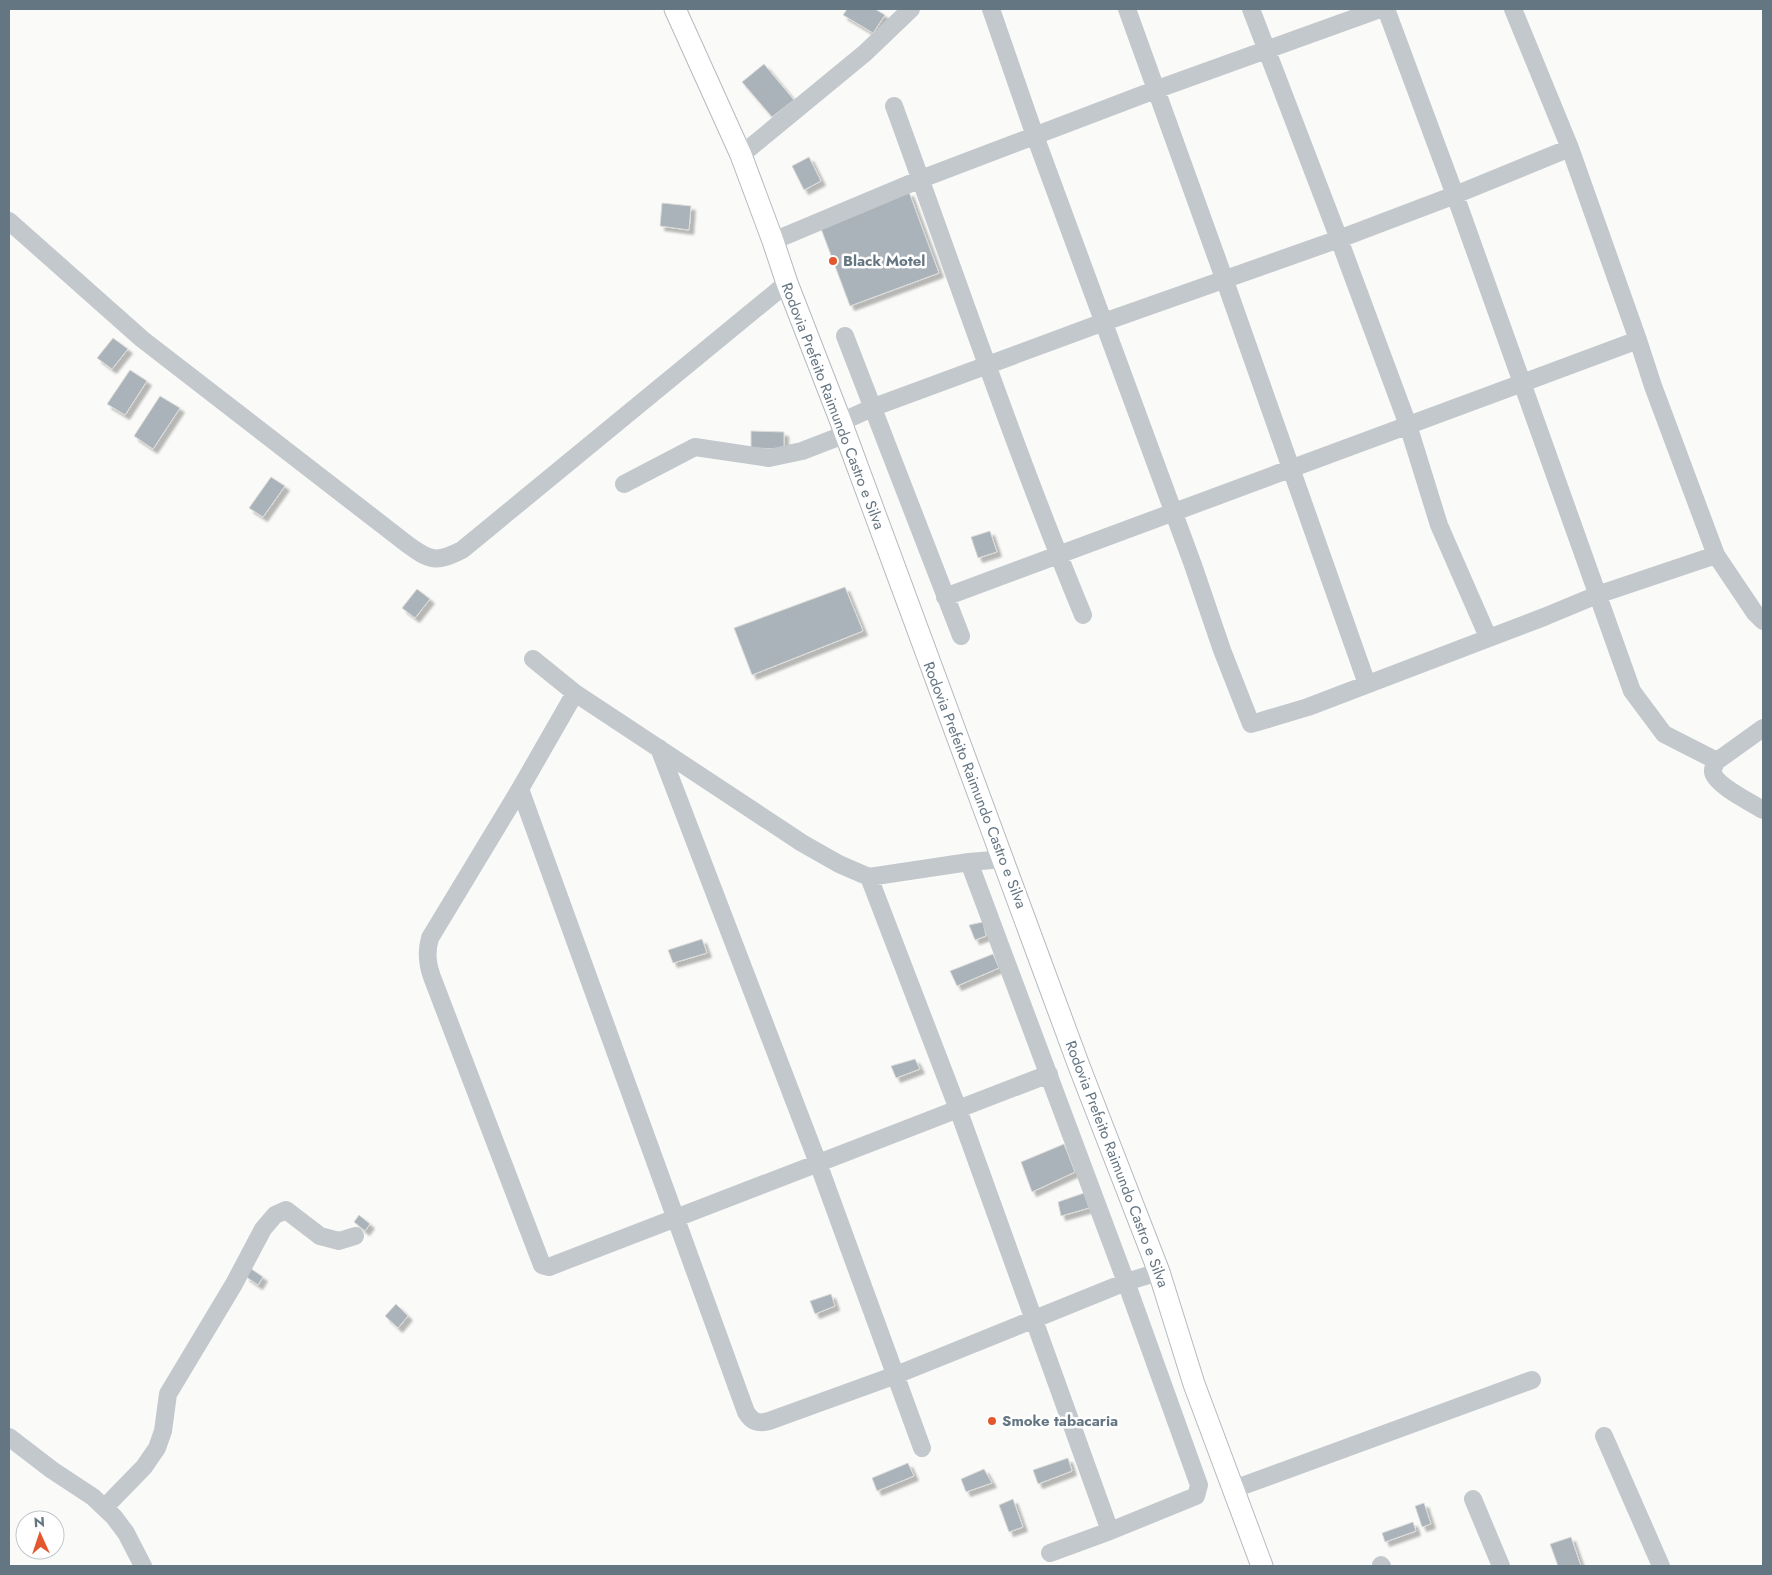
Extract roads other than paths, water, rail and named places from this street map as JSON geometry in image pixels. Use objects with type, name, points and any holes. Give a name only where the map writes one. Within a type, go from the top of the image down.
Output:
[{"type":"main road","name":"Rodovia Prefeito Raimundo Castro e Silva","points":[[675,9],[741,155],[787,283],[844,428],[909,610],[1004,859],[1082,1075],[1159,1272],[1194,1384],[1262,1566]]},
{"type":"street","points":[[741,155],[865,53],[911,9]]},
{"type":"street","points":[[992,9],[1035,136],[1193,565],[1222,650],[1251,724],[1308,707],[1597,595],[1716,556]]},
{"type":"street","points":[[1127,9],[1367,684]]},
{"type":"street","points":[[1251,9],[1408,425],[1439,525],[1488,637]]},
{"type":"street","points":[[773,240],[921,179],[1155,90],[1380,9]]},
{"type":"street","points":[[1386,9],[1455,195],[1632,691],[1664,734],[1717,761]]},
{"type":"street","points":[[1513,9],[1570,148],[1653,386],[1716,556],[1755,613],[1763,621]]},
{"type":"street","points":[[894,106],[1058,554],[1083,615]]},
{"type":"street","points":[[624,484],[695,447],[769,458],[802,451],[844,428],[874,407],[1104,322],[1225,281],[1339,239],[1455,195],[1570,148]]},
{"type":"street","points":[[9,220],[142,339],[417,552],[433,558],[445,558],[462,550],[787,283]]},
{"type":"street","points":[[845,336],[961,636]]},
{"type":"street","points":[[945,597],[1638,340]]},
{"type":"street","points":[[533,659],[575,693],[802,843],[839,864],[869,877],[969,862],[1004,859]]},
{"type":"street","points":[[575,693],[520,789],[430,938],[427,949],[427,962],[432,977],[542,1265],[549,1267],[1049,1074]]},
{"type":"street","points":[[1763,728],[1717,761],[1713,767],[1713,772],[1719,783],[1763,810]]},
{"type":"street","points":[[659,748],[818,1163],[922,1448]]},
{"type":"street","points":[[520,789],[746,1412],[755,1422],[769,1421],[896,1375],[1126,1282],[1159,1272]]},
{"type":"street","points":[[969,862],[1126,1282],[1199,1485],[1196,1496],[1110,1532],[1050,1553]]},
{"type":"street","points":[[869,877],[958,1109],[1110,1532]]},
{"type":"street","points":[[105,1507],[144,1467],[157,1448],[163,1431],[168,1394],[234,1284],[263,1229],[275,1215],[286,1210],[320,1236],[339,1241],[355,1236]]},
{"type":"street","points":[[1234,1489],[1532,1380]]},
{"type":"street","points":[[1604,1436],[1662,1566]]},
{"type":"street","points":[[9,1437],[52,1470],[94,1496],[126,1533],[143,1566]]},
{"type":"street","points":[[1473,1499],[1501,1566]]},
{"type":"place","name":"Black Motel","points":[[833,261]]},
{"type":"place","name":"Smoke tabacaria","points":[[992,1421]]}]
